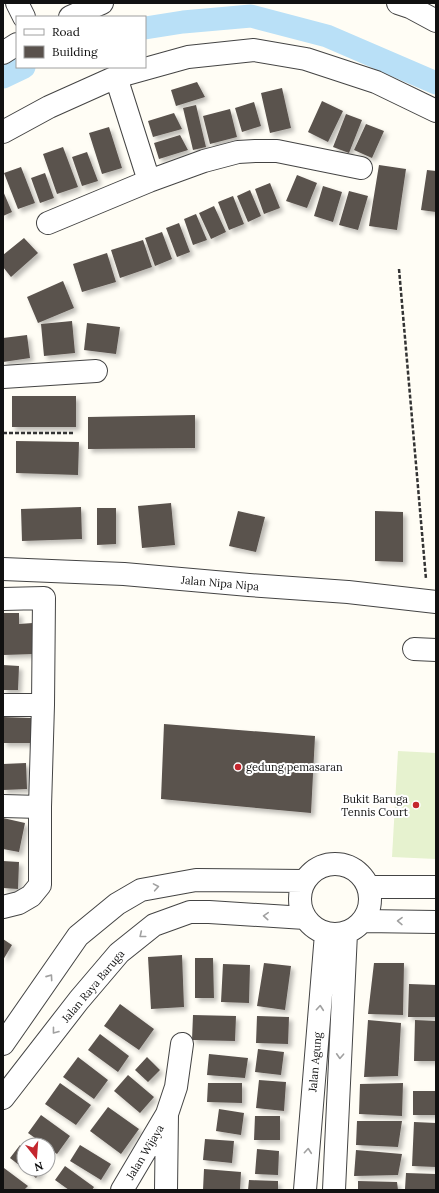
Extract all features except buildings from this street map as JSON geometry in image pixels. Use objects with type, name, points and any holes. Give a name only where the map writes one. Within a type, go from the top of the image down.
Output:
[{"type":"street","points":[[17,3],[24,16]]},
{"type":"street","points":[[72,16],[102,3]]},
{"type":"street","points":[[398,3],[410,7],[436,21]]},
{"type":"street","points":[[3,53],[16,45]]},
{"type":"street","points":[[3,132],[49,107],[116,77],[188,57],[254,50],[306,59],[376,82],[436,111]]},
{"type":"street","points":[[116,77],[149,180]]},
{"type":"street","points":[[48,223],[149,180],[204,161],[238,152],[277,151],[362,168]]},
{"type":"street","points":[[3,377],[96,371]]},
{"type":"street","name":"Jalan Nipa Nipa","points":[[3,569],[124,574],[348,592],[432,602]]},
{"type":"street","points":[[3,907],[19,903],[31,896],[40,886],[40,807],[44,705],[44,598],[48,571]]},
{"type":"street","points":[[3,599],[44,598]]},
{"type":"street","points":[[414,649],[436,650]]},
{"type":"street","points":[[3,705],[44,705]]},
{"type":"street","points":[[3,806],[40,807]]},
{"type":"street","points":[[334,1190],[345,929],[369,910],[371,899],[369,887],[362,876],[351,867],[339,864],[325,865],[313,871],[304,881],[299,900],[305,918],[318,930],[345,929],[436,922]]},
{"type":"street","points":[[3,1044],[78,936],[117,904],[141,890],[196,880],[304,881]]},
{"type":"street","points":[[369,887],[436,887]]},
{"type":"street","name":"Jalan Raya Baruga","points":[[3,1098],[79,1000],[119,953],[154,925],[190,912],[305,918]]},
{"type":"street","name":"Jalan Agung","points":[[305,1190],[345,929]]},
{"type":"street","name":"Jalan Wijaya","points":[[122,1190],[167,1114],[176,1086],[182,1044]]},
{"type":"street","name":"Jalan Wijaya","points":[[166,1190],[167,1114]]},
{"type":"path","points":[[399,269],[418,476],[432,602]]},
{"type":"path","points":[[3,433],[74,433]]},
{"type":"green space","name":"Bukit Baruga Tennis Court","points":[[398,751],[436,753],[436,859],[392,857]]},
{"type":"waterway","points":[[146,28],[183,22],[251,16],[327,36],[436,83]]},
{"type":"waterway","points":[[3,77],[22,68]]},
{"type":"place","name":"gedung pemasaran","points":[[238,767]]},
{"type":"place","name":"Bukit Baruga Tennis Court","points":[[416,805]]}]
